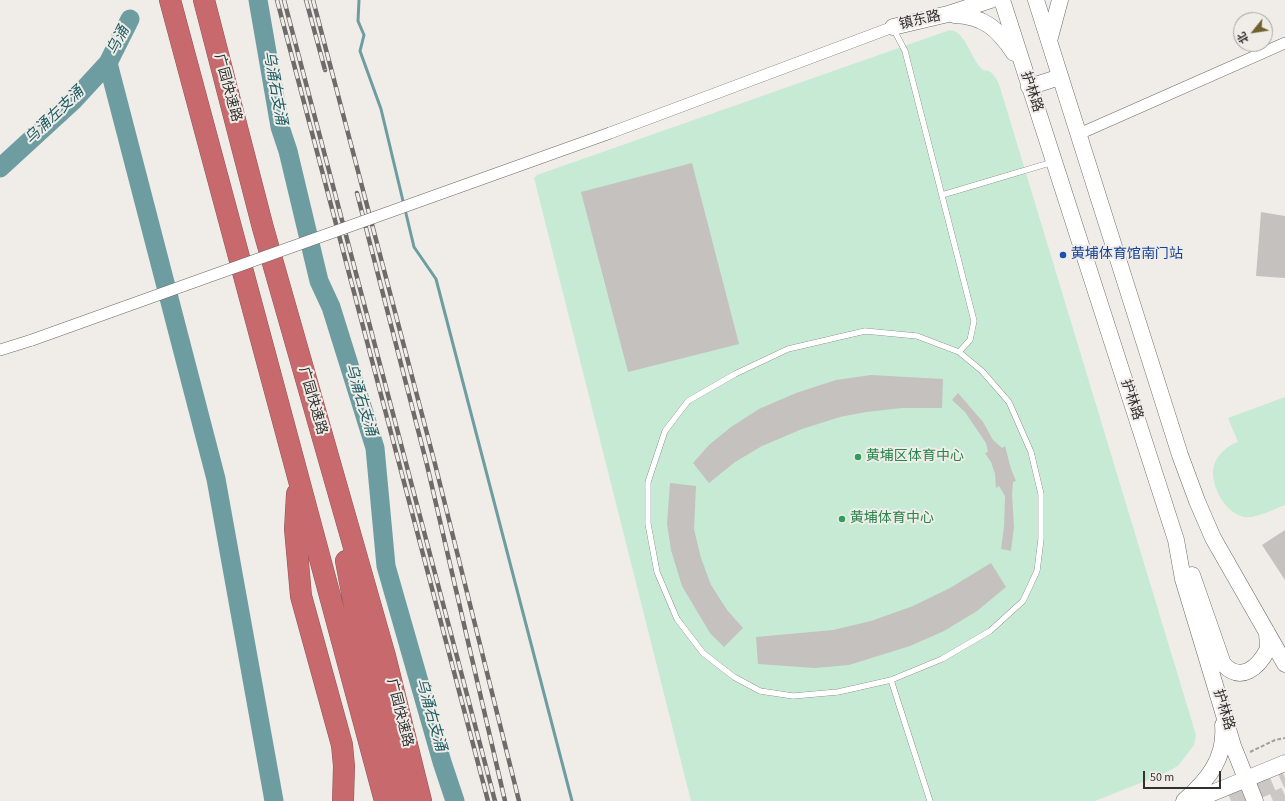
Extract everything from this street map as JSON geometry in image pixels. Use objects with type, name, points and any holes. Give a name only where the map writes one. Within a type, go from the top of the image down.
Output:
[{"type":"highway","points":[[170,0],[385,801]]},
{"type":"highway","name":"广园快速路","points":[[204,0],[263,228],[385,656],[421,801]]},
{"type":"highway","points":[[324,443],[356,618],[376,707],[401,801]]},
{"type":"highway","points":[[298,477],[295,529],[301,596],[342,745],[344,766],[343,801]]},
{"type":"highway","points":[[373,756],[375,801]]},
{"type":"main road","name":"镇东路","points":[[893,27],[951,5],[991,0]]},
{"type":"main road","name":"护林路","points":[[1002,0],[1176,540],[1183,579],[1221,705],[1238,758],[1255,801]]},
{"type":"main road","points":[[1036,0],[1180,455],[1197,501],[1222,555],[1285,664]]},
{"type":"main road","points":[[1049,41],[1060,0]]},
{"type":"main road","points":[[951,5],[992,27],[1003,36],[1024,69]]},
{"type":"main road","points":[[1030,87],[1060,77]]},
{"type":"main road","points":[[1176,540],[1195,581],[1223,664],[1228,669],[1243,673],[1255,667],[1268,649],[1267,632]]},
{"type":"main road","points":[[1267,632],[1285,657]]},
{"type":"main road","points":[[1184,801],[1211,774],[1220,757],[1224,733],[1221,705]]},
{"type":"main road","points":[[1193,801],[1285,762]]},
{"type":"street","points":[[0,350],[32,340],[610,133],[893,27]]},
{"type":"street","points":[[1079,134],[1285,43]]},
{"type":"lane","points":[[893,27],[905,52],[974,321],[970,340],[959,352]]},
{"type":"lane","points":[[942,195],[1054,162]]},
{"type":"lane","points":[[865,331],[917,336],[959,352],[982,371],[1009,402],[1031,452],[1041,494],[1041,539],[1037,571],[1023,601],[990,631],[942,659],[891,680],[838,692],[794,696],[760,691],[734,677],[703,653],[677,619],[657,572],[648,524],[648,482],[665,431],[688,401],[735,374],[788,349],[865,331]]},
{"type":"lane","points":[[891,680],[930,801]]},
{"type":"path","points":[[1238,758],[1275,740],[1285,738]]},
{"type":"green space","name":"黄埔区体育中心","points":[[950,30],[960,35],[977,63],[983,70],[989,71],[999,84],[1196,735],[1194,745],[1178,766],[1163,774],[1095,801],[691,801],[534,178],[537,175]]},
{"type":"green space","points":[[1285,397],[1285,505],[1254,517],[1244,517],[1230,510],[1224,504],[1216,488],[1214,480],[1213,472],[1216,461],[1227,448],[1238,442],[1228,418]]},
{"type":"building","points":[[692,163],[739,344],[628,372],[581,192]]},
{"type":"building","points":[[1261,212],[1285,216],[1285,278],[1256,276]]},
{"type":"building","points":[[871,375],[943,379],[942,408],[902,408],[866,412],[840,417],[802,429],[762,446],[735,462],[709,483],[693,463],[709,445],[731,427],[759,409],[796,393],[836,380]]},
{"type":"building","points":[[958,393],[983,422],[993,440],[1002,448],[1005,446],[1016,481],[1013,482],[1012,495],[1014,526],[1011,551],[1001,549],[1004,527],[1005,496],[999,486],[996,488],[995,474],[991,462],[985,453],[988,452],[986,443],[965,412],[952,400]]},
{"type":"building","points":[[670,483],[696,486],[694,529],[701,558],[711,585],[727,610],[743,628],[724,647],[710,633],[682,586],[671,550],[667,524]]},
{"type":"building","points":[[1285,530],[1285,580],[1262,545]]},
{"type":"building","points":[[991,563],[1006,587],[977,611],[944,631],[910,646],[849,665],[815,668],[758,664],[756,637],[833,630],[871,621],[913,606],[950,588]]},
{"type":"waterway","name":"乌涌右支涌","points":[[258,0],[280,127],[288,151],[319,281],[331,307],[375,448],[386,566],[442,762],[455,801]]},
{"type":"waterway","points":[[359,0],[358,21],[364,35],[360,51],[381,109],[414,247],[436,279],[572,801]]},
{"type":"waterway","name":"乌涌左支涌","points":[[0,168],[73,101],[108,63],[130,19]]},
{"type":"waterway","name":"乌涌右支涌","points":[[108,63],[216,479],[274,801]]},
{"type":"tunnel","points":[[1231,801],[1285,778]]},
{"type":"tunnel","points":[[1273,801],[1285,796]]},
{"type":"railway","points":[[277,0],[488,801]]},
{"type":"railway","points":[[284,0],[495,801]]},
{"type":"railway","points":[[306,0],[325,70]]},
{"type":"railway","points":[[313,0],[435,464],[519,801]]},
{"type":"railway","points":[[357,193],[427,465],[505,801]]},
{"type":"place","name":"黄埔体育馆南门站","points":[[1063,255]]},
{"type":"place","name":"黄埔区体育中心","points":[[858,457]]},
{"type":"place","name":"黄埔体育中心","points":[[842,519]]},
{"type":"water label","name":"乌涌","points":[[119,41]]}]
